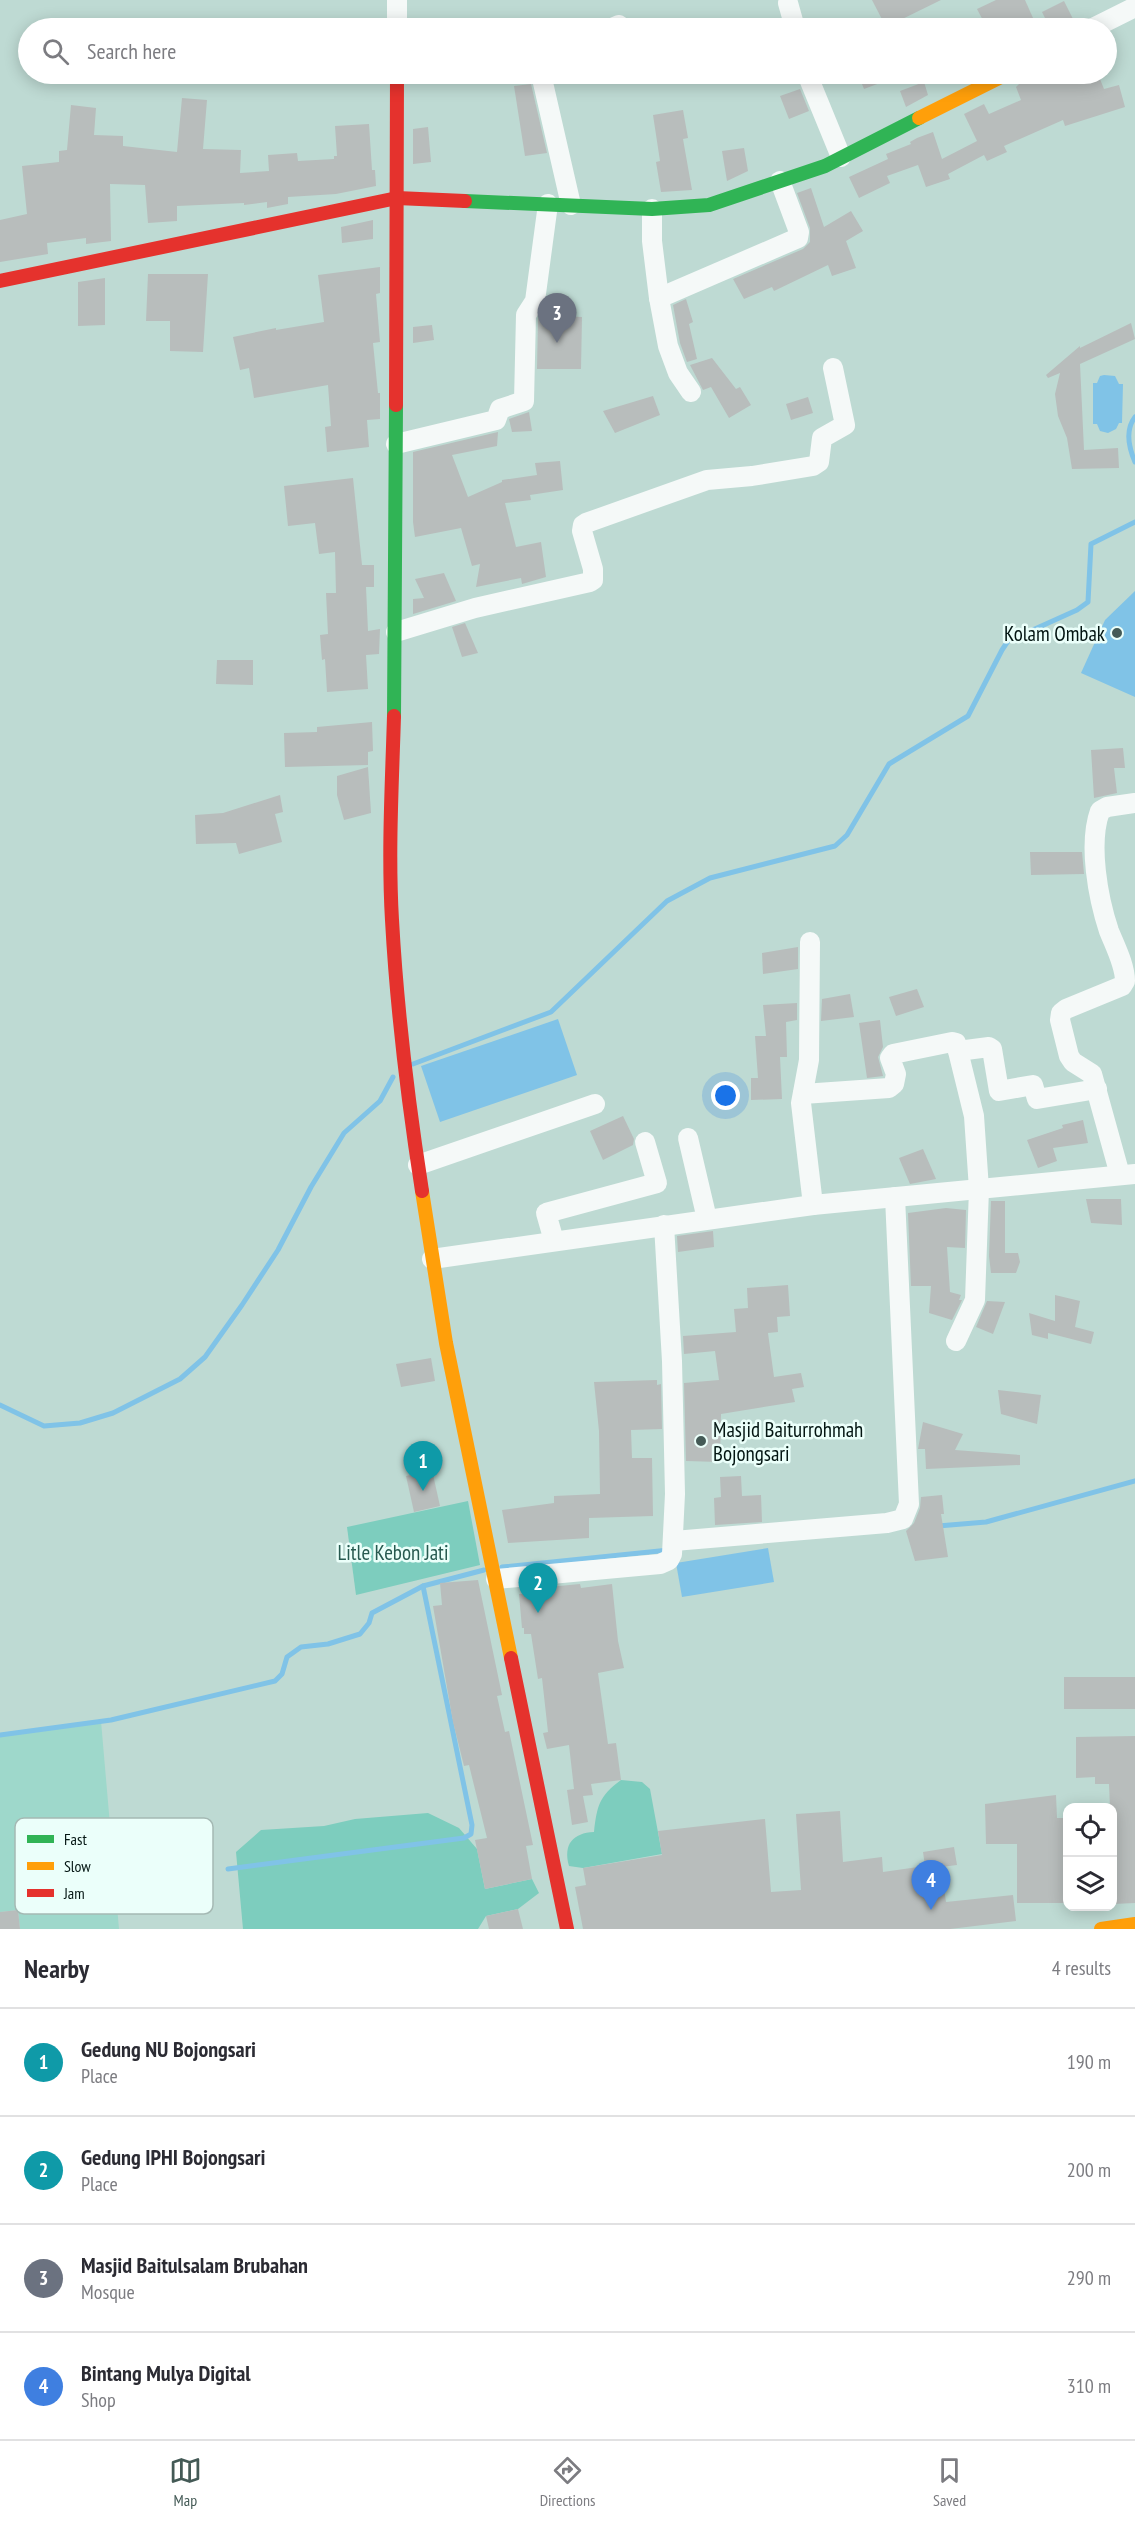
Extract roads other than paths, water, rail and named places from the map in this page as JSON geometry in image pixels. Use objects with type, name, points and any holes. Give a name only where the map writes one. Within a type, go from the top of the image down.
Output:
[{"type":"street","points":[[397,0],[397,18]]},
{"type":"street","points":[[788,3],[792,18]]},
{"type":"street","points":[[1113,18],[1135,7]]},
{"type":"street","points":[[397,84],[396,632],[390,852],[392,920],[405,1079],[446,1343],[495,1571],[567,1929]]},
{"type":"street","points":[[543,84],[571,206]]},
{"type":"street","points":[[811,84],[841,157]]},
{"type":"street","points":[[0,281],[397,198],[652,209],[709,205],[825,166],[987,84]]},
{"type":"street","points":[[659,298],[798,238],[799,232],[780,181]]},
{"type":"street","points":[[396,444],[496,420],[500,409],[524,401],[526,315],[535,301],[548,204]]},
{"type":"street","points":[[652,209],[652,241],[659,298],[672,361],[691,392]]},
{"type":"street","points":[[396,632],[475,608],[590,582],[594,576],[593,569],[582,531],[586,523],[707,480],[752,476],[813,466],[819,462],[822,438],[845,426],[833,368]]},
{"type":"street","points":[[432,1259],[664,1224],[813,1205],[1128,1175],[1092,1074],[1073,1062],[1069,1056],[1060,1020],[1061,1013],[1066,1009],[1122,986],[1125,981],[1107,926],[1096,878],[1096,830],[1100,811],[1107,807],[1135,803]]},
{"type":"street","points":[[810,942],[809,1060],[801,1102],[813,1205]]},
{"type":"street","points":[[803,1094],[889,1088],[894,1084],[896,1074],[890,1058],[893,1054],[956,1043],[974,1116],[979,1189],[975,1300],[956,1341]]},
{"type":"street","points":[[958,1051],[989,1047],[992,1049],[992,1092],[1033,1085],[1037,1099],[1096,1089]]},
{"type":"street","points":[[418,1165],[596,1104]]},
{"type":"street","points":[[688,1138],[707,1219]]},
{"type":"street","points":[[554,1241],[546,1218],[546,1214],[551,1210],[657,1183],[645,1142]]},
{"type":"street","points":[[673,1547],[887,1523],[903,1519],[909,1504],[895,1197]]},
{"type":"street","points":[[495,1571],[660,1564],[669,1560],[673,1547],[672,1361],[664,1224]]},
{"type":"street","points":[[1101,1929],[1135,1924]]},
{"type":"water","points":[[1100,376],[1115,376],[1119,384],[1123,384],[1122,423],[1108,433],[1100,431],[1097,424],[1093,424],[1093,383],[1097,383]]},
{"type":"water","name":"Kolam Ombak","points":[[1135,591],[1135,697],[1081,673],[1105,620]]},
{"type":"water","points":[[558,1019],[577,1075],[440,1122],[421,1066]]},
{"type":"water","points":[[768,1548],[774,1582],[682,1597],[676,1563]]},
{"type":"waterway","points":[[1135,417],[1129,433],[1135,462]]},
{"type":"waterway","points":[[413,1064],[551,1012],[667,901],[710,878],[835,846],[847,835],[889,764],[968,716],[1008,641],[1077,610],[1088,602],[1091,544],[1135,522]]},
{"type":"waterway","points":[[0,1405],[44,1426],[80,1423],[113,1413],[180,1379],[205,1357],[242,1305],[278,1250],[311,1187],[344,1133],[380,1101],[393,1077]]},
{"type":"waterway","points":[[938,1526],[986,1522],[1135,1481]]},
{"type":"waterway","points":[[502,1567],[669,1550]]},
{"type":"waterway","points":[[0,1735],[111,1720],[275,1681],[282,1674],[287,1657],[301,1647],[328,1644],[360,1634],[369,1623],[372,1613],[423,1586],[484,1570]]},
{"type":"waterway","points":[[228,1869],[464,1838],[471,1834],[472,1825],[423,1586]]},
{"type":"place","name":"Masjid Baitulsalam Brubahan","points":[[557,343]]},
{"type":"place","name":"Kolam Ombak","points":[[1117,633]]},
{"type":"place","name":"Masjid Baiturrohmah Bojongsari","points":[[701,1441]]},
{"type":"place","name":"Gedung NU Bojongsari","points":[[423,1491]]},
{"type":"place","name":"Gedung IPHI Bojongsari","points":[[538,1613]]},
{"type":"place","name":"Bintang Mulya Digital","points":[[931,1910]]},
{"type":"park label","name":"Litle Kebon Jati","points":[[393,1552]]}]
